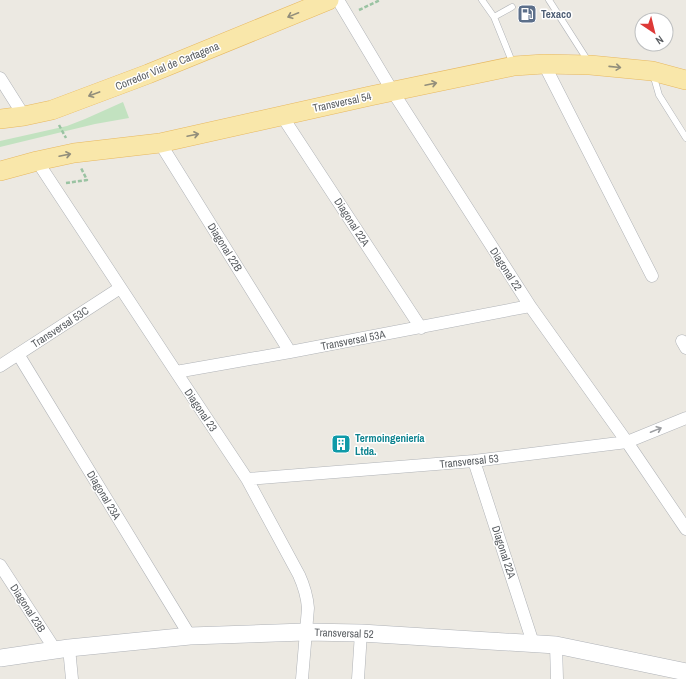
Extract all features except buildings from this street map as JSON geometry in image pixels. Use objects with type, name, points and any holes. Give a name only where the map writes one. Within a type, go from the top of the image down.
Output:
[{"type":"main road","name":"Corredor Vial de Cartagena","points":[[0,119],[52,110],[148,74],[329,0]]},
{"type":"main road","name":"Transversal 54","points":[[0,171],[74,153],[160,142],[514,66],[544,64],[590,64],[652,71],[686,80]]},
{"type":"street","name":"Diagonal 22","points":[[338,0],[393,92],[530,306],[627,442],[686,529]]},
{"type":"street","points":[[544,64],[652,276]]},
{"type":"street","points":[[0,78],[24,116]]},
{"type":"street","name":"Diagonal 22A","points":[[282,116],[421,328]]},
{"type":"street","name":"Diagonal 22B","points":[[160,142],[290,352]]},
{"type":"street","name":"Diagonal 23","points":[[37,161],[247,479],[304,586],[308,608],[302,679]]},
{"type":"street","name":"Transversal 53C","points":[[0,366],[120,288]]},
{"type":"street","name":"Transversal 53A","points":[[176,372],[421,328],[530,306]]},
{"type":"street","name":"Diagonal 23A","points":[[18,354],[190,636]]},
{"type":"street","name":"Transversal 53","points":[[247,479],[474,461],[627,442],[686,418]]},
{"type":"street","name":"Diagonal 22A","points":[[474,461],[533,643]]},
{"type":"street","name":"Diagonal 23B","points":[[0,565],[62,650],[72,679]]},
{"type":"street","name":"Transversal 52","points":[[0,658],[190,636],[305,632],[361,633],[556,645],[686,672]]},
{"type":"street","points":[[358,679],[361,633]]},
{"type":"street","points":[[556,645],[557,679]]},
{"type":"lane","points":[[482,0],[494,17],[514,66]]},
{"type":"lane","points":[[549,0],[590,64]]},
{"type":"lane","points":[[494,17],[512,7]]},
{"type":"lane","points":[[652,71],[659,95],[686,138]]},
{"type":"path","points":[[347,16],[380,0]]},
{"type":"path","points":[[52,110],[87,180],[53,186]]},
{"type":"green space","points":[[123,102],[129,118],[95,124],[0,147],[0,141],[67,126]]},
{"type":"place","name":"Texaco","points":[[527,14]]},
{"type":"place","name":"Termoingeniería Ltda.","points":[[341,444]]}]
